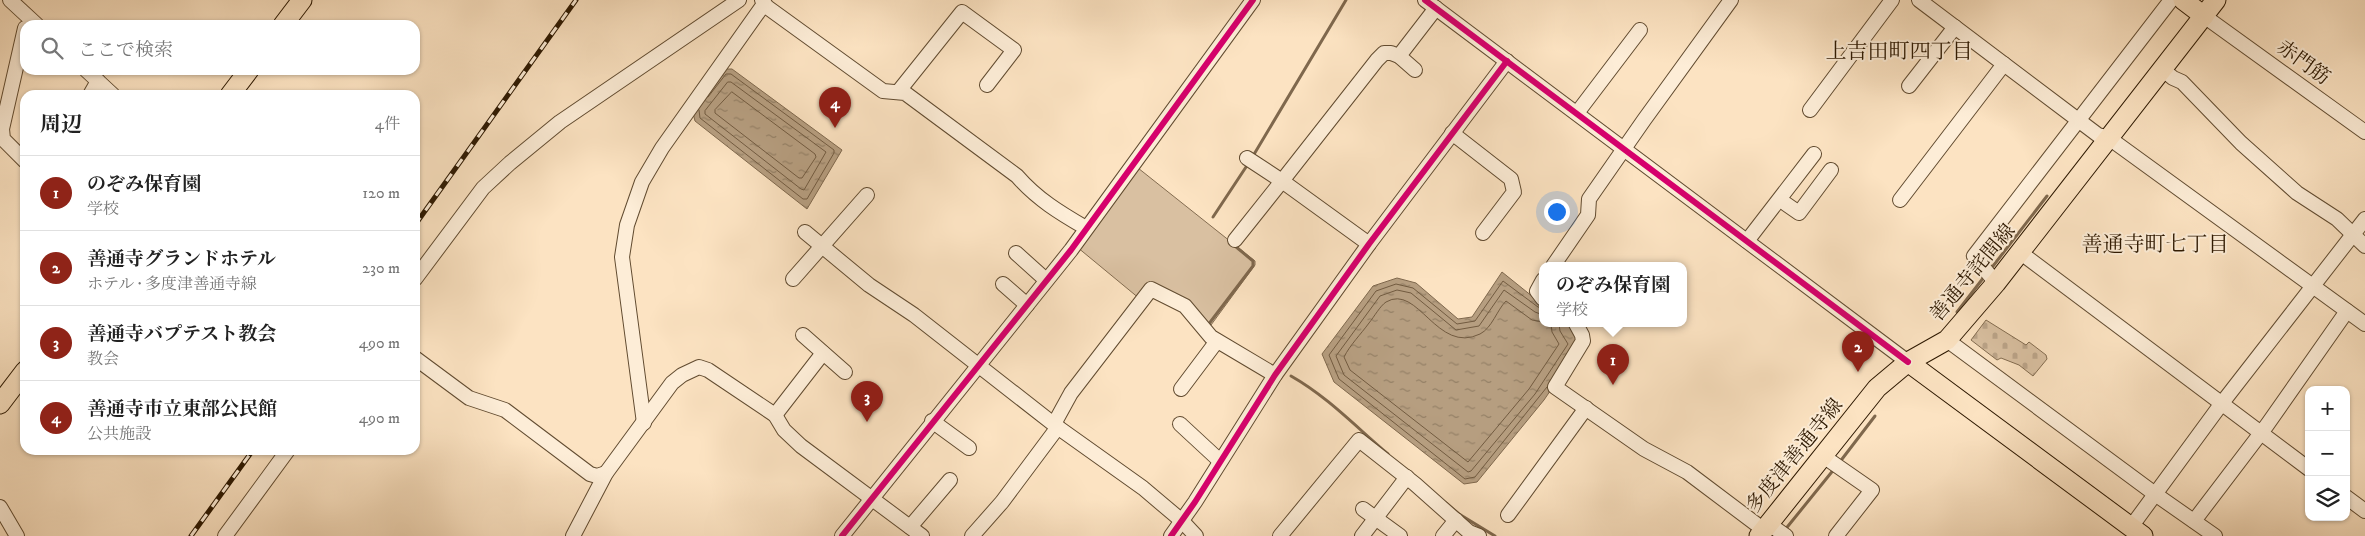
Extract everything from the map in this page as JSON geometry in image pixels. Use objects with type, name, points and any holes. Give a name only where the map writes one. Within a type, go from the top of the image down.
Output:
[{"type":"main road","points":[[287,20],[302,0]]},
{"type":"main road","points":[[2183,0],[2211,21]]},
{"type":"main road","name":"善通寺詫間線","points":[[1908,362],[1947,340],[1996,283],[2162,69],[2211,21],[2216,0]]},
{"type":"main road","points":[[234,90],[245,75]]},
{"type":"main road","points":[[1908,362],[2137,532]]},
{"type":"main road","name":"多度津善通寺線","points":[[1772,531],[1832,463],[1877,388],[1908,362]]},
{"type":"main road","points":[[0,404],[20,378]]},
{"type":"street","points":[[10,0],[27,20]]},
{"type":"street","points":[[420,272],[478,195],[510,162],[560,122],[739,0]]},
{"type":"street","points":[[842,536],[932,421],[1027,305],[1086,228],[1253,0]]},
{"type":"street","points":[[1556,262],[1588,215],[1589,199],[1732,0]]},
{"type":"street","points":[[1810,110],[1892,0]]},
{"type":"street","points":[[1919,0],[2078,120],[2098,134],[2109,138],[2365,324]]},
{"type":"street","points":[[1996,283],[1974,256],[2172,0]]},
{"type":"street","points":[[644,423],[622,256],[627,225],[642,182],[662,148],[763,2],[883,91],[906,93],[1017,176],[1030,191],[1051,208],[1086,228]]},
{"type":"street","points":[[1399,56],[1430,4],[1908,362]]},
{"type":"street","points":[[898,92],[962,12],[1014,50],[987,85]]},
{"type":"street","name":"赤門筋","points":[[2211,21],[2365,132]]},
{"type":"street","points":[[1909,86],[1955,27]]},
{"type":"street","points":[[1577,113],[1640,30]]},
{"type":"street","points":[[1235,240],[1377,60],[1384,54],[1390,53],[1399,56],[1414,70]]},
{"type":"street","points":[[1171,536],[1275,374],[1369,244],[1507,61]]},
{"type":"street","points":[[20,62],[2,129],[3,139],[20,156]]},
{"type":"street","points":[[1900,200],[2004,64]]},
{"type":"street","points":[[2162,69],[2173,78],[2182,82],[2241,143],[2297,193],[2337,220],[2365,246]]},
{"type":"street","points":[[91,75],[108,90]]},
{"type":"street","points":[[93,90],[98,81]]},
{"type":"street","points":[[1452,133],[1511,179],[1514,192],[1483,233]]},
{"type":"street","points":[[1750,244],[1814,154]]},
{"type":"street","points":[[1249,160],[1282,181],[1369,244]]},
{"type":"street","points":[[1750,244],[1788,201],[1799,212],[1831,170]]},
{"type":"street","points":[[792,279],[867,195]]},
{"type":"street","points":[[2137,532],[2155,494],[2222,403],[2365,219]]},
{"type":"street","points":[[805,232],[869,285],[979,364],[1056,426],[1113,465],[1182,521],[1196,536]]},
{"type":"street","points":[[1016,253],[1046,280]]},
{"type":"street","points":[[2021,253],[2305,466]]},
{"type":"street","points":[[1002,284],[1027,305]]},
{"type":"street","points":[[972,536],[1002,502],[1056,426],[1071,393],[1151,289],[1185,306],[1211,337],[1275,374]]},
{"type":"street","points":[[2194,521],[2261,433],[2347,311]]},
{"type":"street","points":[[1578,327],[1583,342],[1555,387],[1644,449],[1687,472],[1772,531]]},
{"type":"street","points":[[803,336],[845,372]]},
{"type":"street","points":[[1947,340],[2155,494],[2215,536]]},
{"type":"street","points":[[1181,389],[1217,341]]},
{"type":"street","points":[[776,415],[823,353]]},
{"type":"street","points":[[420,362],[469,398],[505,410],[590,474],[597,476],[606,472]]},
{"type":"street","points":[[574,536],[606,472],[672,384],[682,375],[698,367],[708,370],[776,415],[784,430],[801,446],[916,533],[950,480]]},
{"type":"street","points":[[1508,515],[1586,408]]},
{"type":"street","points":[[932,421],[969,448]]},
{"type":"street","points":[[1180,424],[1220,461]]},
{"type":"street","points":[[1280,536],[1359,440],[1407,478],[1469,532],[1479,536]]},
{"type":"street","points":[[225,536],[284,455]]},
{"type":"street","points":[[1832,463],[1872,490],[1836,536]]},
{"type":"street","points":[[1362,536],[1407,478]]},
{"type":"street","points":[[2350,500],[2365,511]]},
{"type":"street","points":[[0,508],[17,536]]},
{"type":"street","points":[[1363,509],[1400,536]]},
{"type":"street","points":[[1443,536],[1456,520]]},
{"type":"green space","points":[[1138,168],[1255,261],[1255,265],[1211,325],[1207,327],[1151,284],[1140,299],[1077,247]]},
{"type":"green space","points":[[1986,320],[2026,345],[2029,342],[2046,355],[2047,359],[2033,376],[2019,365],[2001,358],[1997,360],[1971,340]]},
{"type":"water","points":[[724,69],[732,69],[842,150],[807,209],[695,121],[693,113]]},
{"type":"water","points":[[1502,272],[1539,302],[1539,327],[1570,327],[1574,332],[1580,347],[1544,400],[1477,482],[1464,484],[1334,382],[1322,354],[1373,286],[1397,278],[1416,283],[1458,319],[1472,317]]},
{"type":"waterway","points":[[1253,156],[1346,0]]},
{"type":"waterway","points":[[1213,217],[1248,164]]},
{"type":"waterway","points":[[1990,270],[2047,196]]},
{"type":"waterway","points":[[1208,325],[1253,266],[1253,261],[1235,246]]},
{"type":"waterway","points":[[1957,312],[1984,277]]},
{"type":"waterway","points":[[1291,376],[1330,403],[1388,454]]},
{"type":"waterway","points":[[1839,463],[1875,416]]},
{"type":"waterway","points":[[1784,531],[1835,468]]},
{"type":"waterway","points":[[1446,503],[1459,514],[1495,536]]},
{"type":"railway","points":[[420,218],[576,0]]},
{"type":"railway","points":[[191,536],[249,455]]},
{"type":"cycle path","points":[[842,536],[1071,250],[1253,0]]},
{"type":"cycle path","points":[[1425,0],[1908,362]]},
{"type":"cycle path","points":[[1171,536],[1195,502],[1275,375],[1369,244],[1507,61]]},
{"type":"place","name":"善通寺市立東部公民館","points":[[835,128]]},
{"type":"place","name":"善通寺グランドホテル","points":[[1858,372]]},
{"type":"place","name":"のぞみ保育園","points":[[1613,385]]},
{"type":"place","name":"善通寺バプテスト教会","points":[[867,422]]},
{"type":"district","name":"上吉田町四丁目","points":[[1899,52]]},
{"type":"district","name":"善通寺町七丁目","points":[[2155,245]]}]
